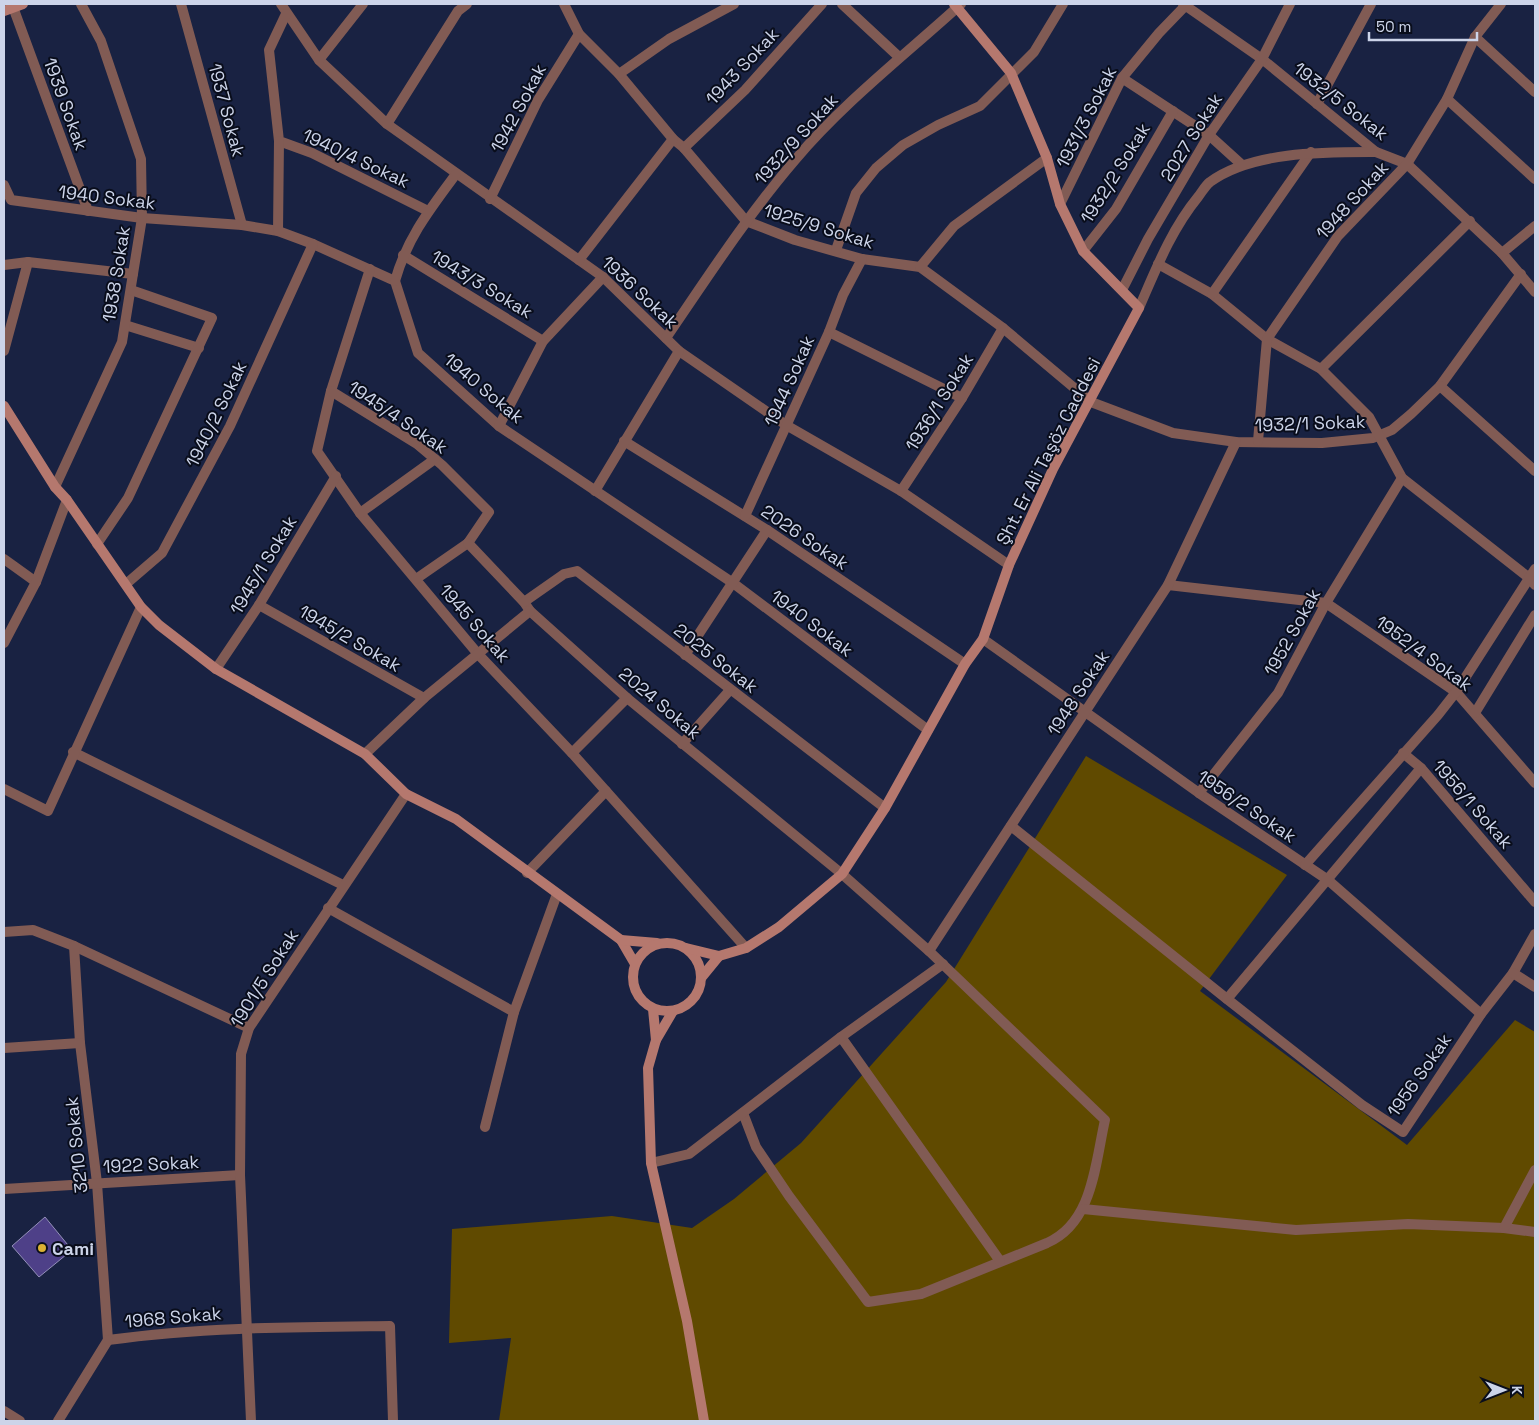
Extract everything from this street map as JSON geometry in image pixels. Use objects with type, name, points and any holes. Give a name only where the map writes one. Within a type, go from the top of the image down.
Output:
[{"type":"street","name":"1938 Sokak","points":[[55,486],[122,342],[142,218],[140,159],[101,41],[81,4]]},
{"type":"street","name":"1937 Sokak","points":[[181,4],[242,225]]},
{"type":"street","name":"1936 Sokak","points":[[280,4],[319,60],[387,124],[490,199],[603,277],[679,351],[786,426],[901,491],[1009,565]]},
{"type":"street","points":[[319,60],[364,4]]},
{"type":"street","points":[[387,124],[458,12],[467,4]]},
{"type":"street","points":[[619,74],[669,39],[734,4]]},
{"type":"street","name":"1943 Sokak","points":[[684,148],[745,90],[822,4]]},
{"type":"street","points":[[842,4],[900,57]]},
{"type":"street","points":[[836,250],[856,194],[876,168],[903,145],[938,125],[980,106],[1034,52],[1063,4]]},
{"type":"street","name":"2027 Sokak","points":[[1122,290],[1148,239],[1209,134],[1262,59],[1290,4]]},
{"type":"street","points":[[1317,104],[1371,4]]},
{"type":"street","name":"1948 Sokak","points":[[1267,339],[1338,236],[1407,164],[1447,99],[1476,36],[1501,4]]},
{"type":"street","points":[[957,5],[1011,73],[1047,158],[1060,204],[1083,251],[1140,308],[1158,264],[1181,217],[1209,183],[1241,164],[1311,152],[1376,152]]},
{"type":"street","name":"1932/9 Sokak","points":[[666,338],[746,221],[796,159],[842,110],[957,5]]},
{"type":"street","name":"1932/5 Sokak","points":[[1185,5],[1262,59],[1376,152],[1407,164],[1470,221],[1502,253],[1535,292]]},
{"type":"street","name":"1931/3 Sokak","points":[[1060,204],[1122,78],[1158,33],[1185,5]]},
{"type":"street","name":"1925/9 Sokak","points":[[569,6],[578,34],[619,74],[673,140],[684,148],[746,221],[795,240],[836,250],[862,259],[920,267],[1003,328],[1091,402]]},
{"type":"street","name":"1939 Sokak","points":[[13,7],[88,211]]},
{"type":"street","name":"1940/4 Sokak","points":[[286,14],[269,50],[279,141],[312,153],[428,211]]},
{"type":"street","name":"1942 Sokak","points":[[490,199],[538,100],[578,34]]},
{"type":"street","points":[[1476,36],[1535,92]]},
{"type":"street","points":[[1122,78],[1209,134],[1241,164]]},
{"type":"street","points":[[1447,99],[1535,179]]},
{"type":"street","name":"1932/2 Sokak","points":[[1083,251],[1116,209],[1173,111]]},
{"type":"street","points":[[580,260],[673,140]]},
{"type":"street","points":[[278,231],[279,141]]},
{"type":"street","points":[[1212,294],[1311,152]]},
{"type":"street","points":[[920,267],[954,226],[1047,158]]},
{"type":"street","points":[[395,281],[403,255],[428,211],[456,174]]},
{"type":"street","name":"1940 Sokak","points":[[4,185],[7,204],[142,218],[242,225],[278,231],[313,244],[395,281],[418,353],[499,426],[732,583],[928,730]]},
{"type":"street","points":[[1321,369],[1470,221]]},
{"type":"street","points":[[1502,253],[1535,226]]},
{"type":"street","name":"1940/2 Sokak","points":[[126,584],[162,554],[230,426],[313,244]]},
{"type":"street","name":"1943/3 Sokak","points":[[403,255],[543,341]]},
{"type":"street","name":"1944 Sokak","points":[[745,516],[829,332],[843,294],[862,259]]},
{"type":"street","points":[[4,265],[28,262],[133,274]]},
{"type":"street","points":[[4,351],[28,262]]},
{"type":"street","points":[[1158,264],[1212,294],[1267,339],[1321,369],[1369,417],[1402,478],[1528,577],[1535,585]]},
{"type":"street","name":"1945 Sokak","points":[[370,269],[331,391],[318,451],[360,514],[478,654],[572,753],[746,948]]},
{"type":"street","name":"1932/1 Sokak","points":[[1091,402],[1173,433],[1236,442],[1322,442],[1378,436],[1392,430],[1412,414],[1440,386],[1521,274]]},
{"type":"street","points":[[499,426],[543,341],[603,277]]},
{"type":"street","points":[[97,544],[128,498],[212,318],[131,290]]},
{"type":"street","name":"Şht. Er Ali Taşöz Caddesi","points":[[719,956],[746,948],[779,927],[842,874],[885,808],[965,664],[983,639],[1009,565],[1054,469],[1140,308]]},
{"type":"street","points":[[125,325],[199,348]]},
{"type":"street","name":"1936/1 Sokak","points":[[901,491],[962,398],[1003,328]]},
{"type":"street","points":[[829,332],[962,398]]},
{"type":"street","points":[[1258,441],[1267,339]]},
{"type":"street","points":[[596,492],[624,441],[679,351]]},
{"type":"street","points":[[1440,386],[1535,471]]},
{"type":"street","name":"1945/4 Sokak","points":[[331,391],[417,444],[489,512],[468,543]]},
{"type":"street","points":[[4,406],[55,486],[68,500],[140,606],[159,625],[216,670],[365,754],[406,794],[456,819],[527,873],[621,940],[635,964]]},
{"type":"street","name":"2026 Sokak","points":[[624,441],[767,530],[965,664]]},
{"type":"street","name":"1948 Sokak","points":[[929,951],[1168,585],[1236,442]]},
{"type":"street","points":[[360,514],[434,459]]},
{"type":"street","name":"1945/1 Sokak","points":[[216,670],[260,605],[336,476]]},
{"type":"street","name":"1952 Sokak","points":[[1199,793],[1278,693],[1326,603],[1402,478]]},
{"type":"street","points":[[4,643],[36,582],[68,500]]},
{"type":"street","points":[[685,655],[767,530]]},
{"type":"street","points":[[416,579],[468,543]]},
{"type":"street","name":"2024 Sokak","points":[[468,543],[524,602],[530,611],[627,698],[842,874],[929,951],[1105,1120],[1083,1209]]},
{"type":"street","points":[[4,559],[36,582]]},
{"type":"street","points":[[1305,864],[1438,715],[1456,692],[1528,577],[1535,569]]},
{"type":"street","name":"2025 Sokak","points":[[524,602],[564,574],[577,572],[885,808]]},
{"type":"street","points":[[1168,585],[1326,603]]},
{"type":"street","name":"1952/4 Sokak","points":[[1326,603],[1456,692],[1535,783]]},
{"type":"street","name":"1945/2 Sokak","points":[[260,605],[424,698]]},
{"type":"street","points":[[4,790],[48,811],[140,606]]},
{"type":"street","points":[[365,754],[424,698],[530,611]]},
{"type":"street","points":[[1475,713],[1535,615]]},
{"type":"street","name":"1956/2 Sokak","points":[[983,639],[1084,713],[1328,880],[1481,1014]]},
{"type":"street","points":[[682,744],[730,690]]},
{"type":"street","points":[[572,753],[627,698]]},
{"type":"street","points":[[73,752],[343,885]]},
{"type":"street","name":"1956/1 Sokak","points":[[1403,753],[1421,768],[1535,902]]},
{"type":"street","points":[[1011,826],[1227,999],[1421,768]]},
{"type":"street","points":[[527,873],[606,791]]},
{"type":"street","name":"1901/5 Sokak","points":[[251,1421],[240,1175],[241,1054],[249,1028],[343,885],[406,794]]},
{"type":"street","points":[[485,1126],[514,1012],[557,894]]},
{"type":"street","points":[[328,908],[514,1012]]},
{"type":"street","points":[[4,932],[33,930],[74,946],[249,1028]]},
{"type":"street","name":"1956 Sokak","points":[[1227,999],[1362,1105],[1403,1132],[1481,1014],[1513,973],[1535,934]]},
{"type":"street","points":[[621,940],[668,942],[719,956],[702,978]]},
{"type":"street","points":[[658,943],[648,948],[635,964],[633,985],[637,995],[653,1009],[673,1011],[690,1003],[700,987],[702,978],[700,968],[686,948]]},
{"type":"street","name":"3210 Sokak","points":[[74,946],[80,1043],[97,1183],[108,1340]]},
{"type":"street","points":[[651,1164],[689,1154],[841,1037],[943,964]]},
{"type":"street","points":[[1513,973],[1535,987]]},
{"type":"street","points":[[653,1009],[656,1040]]},
{"type":"street","points":[[673,1011],[656,1040],[648,1068],[651,1164],[687,1321],[704,1421]]},
{"type":"street","points":[[841,1037],[1000,1261]]},
{"type":"street","points":[[4,1048],[80,1043]]},
{"type":"street","points":[[743,1113],[756,1147],[789,1196],[868,1302],[921,1294],[1055,1240],[1070,1229],[1083,1209],[1296,1230],[1408,1224],[1504,1228],[1535,1232]]},
{"type":"street","points":[[1504,1228],[1535,1170]]},
{"type":"street","name":"1922 Sokak","points":[[4,1189],[240,1175]]},
{"type":"street","points":[[246,1328],[390,1326],[393,1421]]},
{"type":"street","name":"1968 Sokak","points":[[58,1421],[108,1340],[156,1333],[246,1328]]},
{"type":"street","points":[[4,1411],[20,1421]]},
{"type":"shaded area","points":[[1086,756],[1287,875],[1200,991],[1407,1145],[1515,1020],[1535,1032],[1535,1421],[499,1421],[511,1338],[449,1343],[452,1229],[612,1216],[692,1228],[734,1199],[801,1143],[946,982]]},
{"type":"building","name":"Cami","points":[[45,1217],[72,1250],[39,1277],[12,1246]]},
{"type":"place","name":"Cami","points":[[42,1248]]}]
